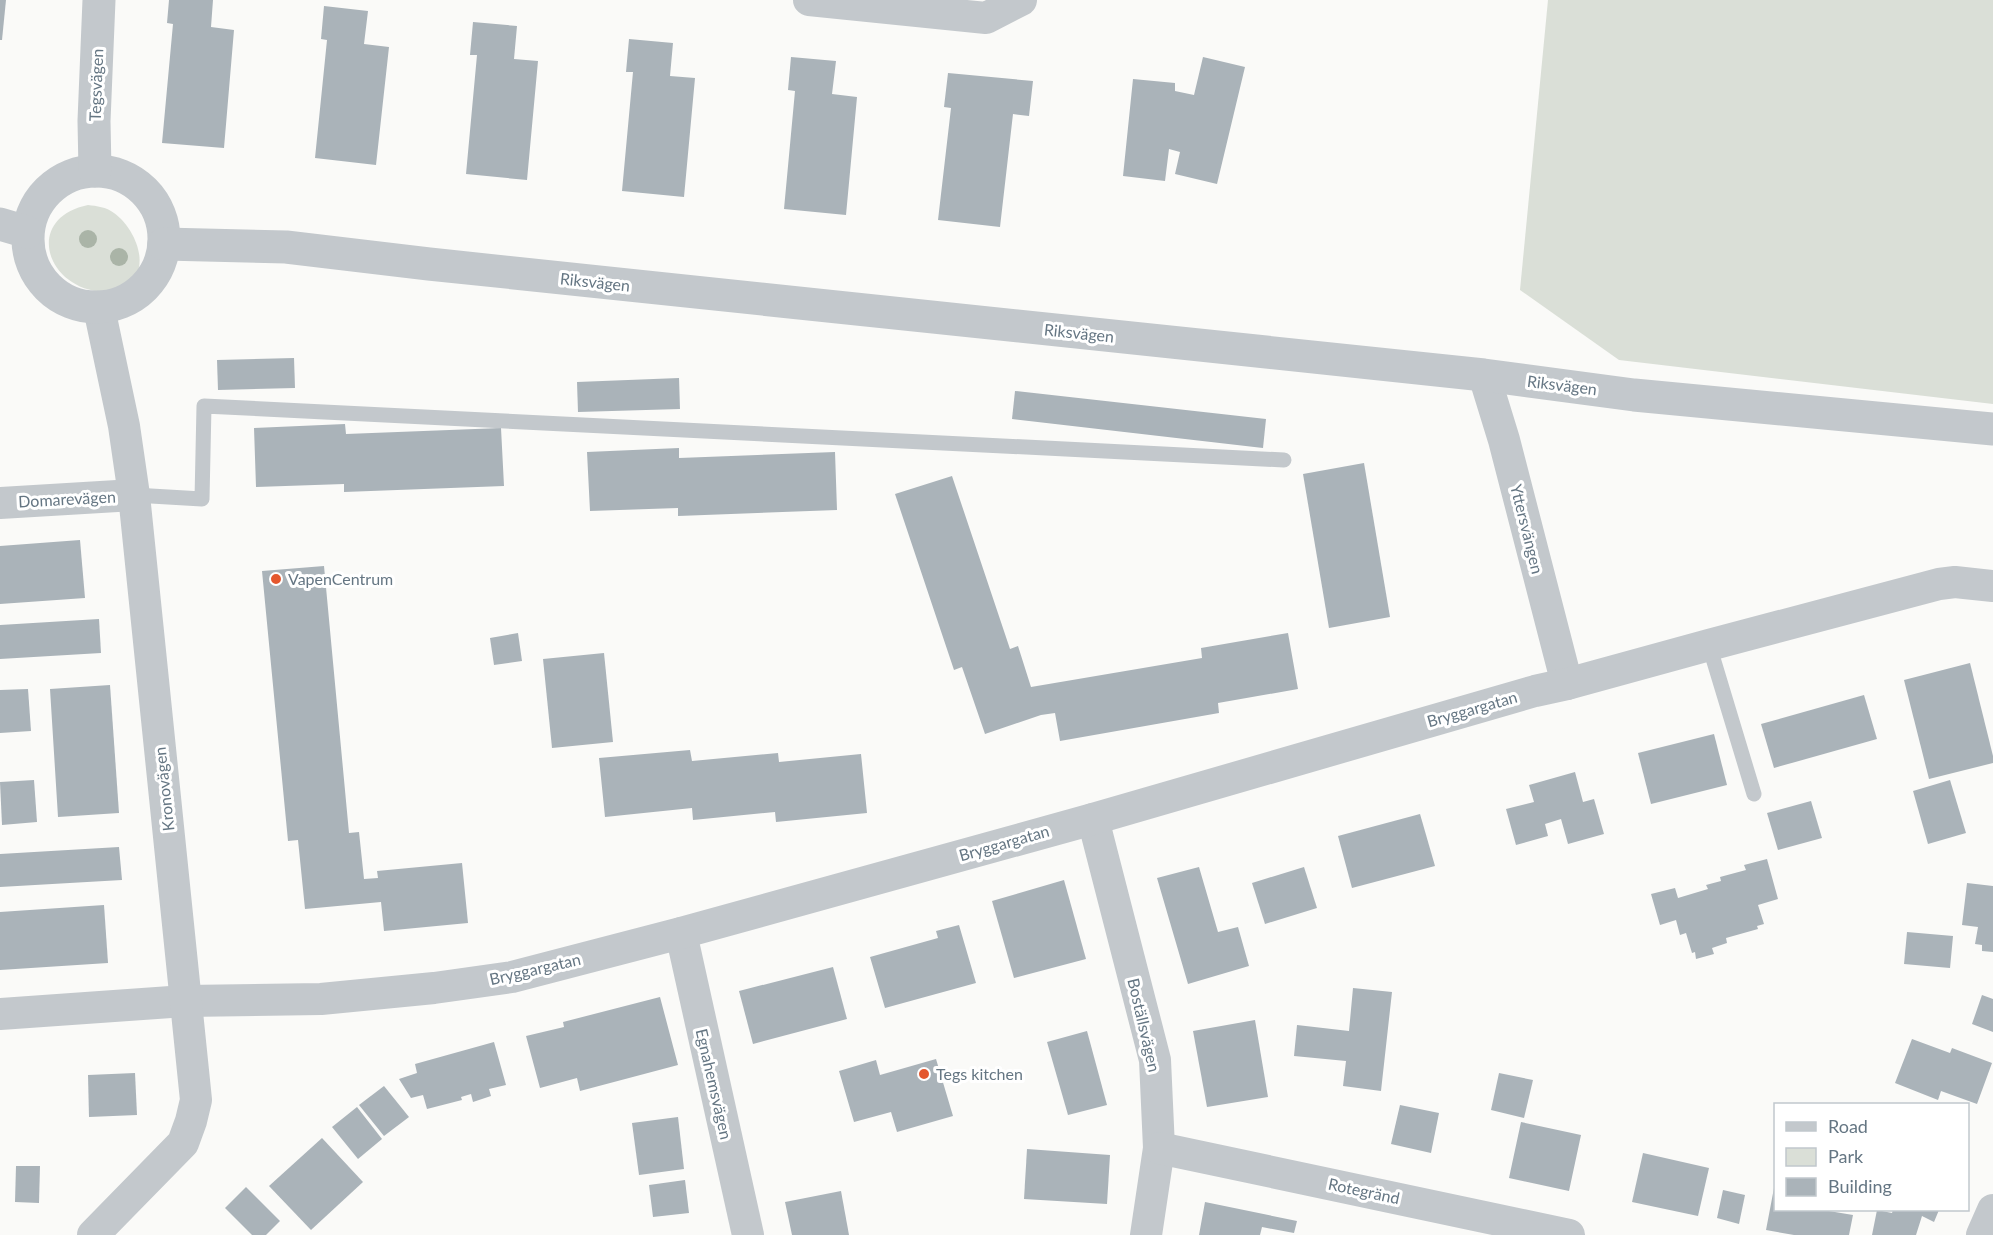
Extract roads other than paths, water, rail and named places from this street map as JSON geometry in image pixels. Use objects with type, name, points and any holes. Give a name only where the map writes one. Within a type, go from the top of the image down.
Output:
[{"type":"street","name":"Tegsvägen","points":[[94,171],[99,0]]},
{"type":"street","points":[[809,0],[986,18],[1021,0]]},
{"type":"street","points":[[94,171],[108,172],[128,178],[142,189],[155,204],[163,226],[164,244],[160,264],[145,287],[128,300],[99,308],[78,306],[53,293],[36,273],[14,228],[34,210],[48,190],[59,181],[74,174],[94,171]]},
{"type":"street","name":"Riksvägen","points":[[164,244],[286,247],[1484,375],[1634,395],[1993,429]]},
{"type":"street","name":"Kronovägen","points":[[93,1235],[183,1143],[196,1100],[134,495],[124,426],[99,308]]},
{"type":"street","name":"Yttersvängen","points":[[1484,375],[1504,440],[1567,684]]},
{"type":"street","name":"Domarevägen","points":[[0,503],[134,495]]},
{"type":"street","name":"Bryggargatan","points":[[0,1014],[185,1001],[321,999],[434,988],[512,977],[681,933],[1093,819],[1535,691],[1939,584],[1955,582],[1993,586]]},
{"type":"street","name":"Boställsvägen","points":[[1093,819],[1155,1060],[1159,1148],[1146,1235]]},
{"type":"street","name":"Egnahemsvägen","points":[[681,933],[747,1235]]},
{"type":"street","name":"Rotegränd","points":[[1159,1148],[1569,1235]]},
{"type":"street","points":[[1982,1235],[1993,1210]]},
{"type":"lane","points":[[134,495],[202,499],[204,406],[1284,460]]},
{"type":"lane","points":[[1709,645],[1754,794]]},
{"type":"place","name":"VapenCentrum","points":[[276,579]]},
{"type":"place","name":"Tegs kitchen","points":[[924,1074]]}]
